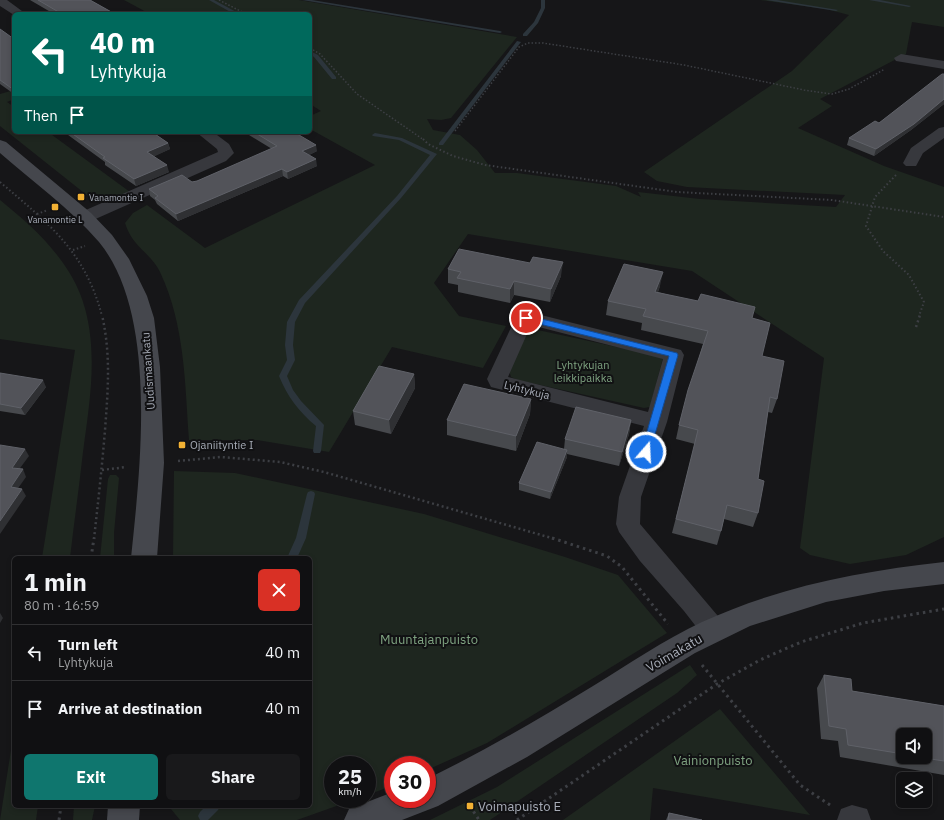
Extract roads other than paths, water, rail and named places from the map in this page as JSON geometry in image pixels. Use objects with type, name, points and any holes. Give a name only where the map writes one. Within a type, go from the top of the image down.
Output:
[{"type":"street","points":[[0,1],[17,12]]},
{"type":"street","points":[[900,58],[944,65]]},
{"type":"street","points":[[911,163],[916,151],[944,131]]},
{"type":"street","points":[[85,217],[221,158],[226,152],[224,147],[205,134]]},
{"type":"street","name":"Uudismaankatu","points":[[0,145],[85,217],[106,239],[120,259],[137,296],[148,343],[150,367],[152,463],[144,556]]},
{"type":"street","name":"Lyhtykuja","points":[[656,422],[496,381],[524,319],[532,318],[674,355],[656,422],[630,498],[628,524],[631,532],[693,603],[714,630]]},
{"type":"street","name":"Voimakatu","points":[[436,790],[473,772],[521,745],[685,644],[714,630],[759,611],[823,591],[899,577],[944,573]]},
{"type":"street","points":[[123,820],[124,808]]},
{"type":"street","points":[[360,820],[392,808]]},
{"type":"waterway","points":[[211,0],[234,12]]},
{"type":"waterway","points":[[304,0],[500,32]]},
{"type":"waterway","points":[[525,35],[536,23],[543,8],[543,0]]},
{"type":"waterway","points":[[768,0],[836,10]]},
{"type":"waterway","points":[[871,0],[909,6]]},
{"type":"waterway","points":[[441,144],[519,42]]},
{"type":"waterway","points":[[312,53],[316,56],[334,78]]},
{"type":"waterway","points":[[317,451],[320,425],[298,403],[283,376],[291,360],[289,345],[291,322],[302,302],[399,197],[434,154],[400,139],[375,135]]},
{"type":"waterway","points":[[293,556],[301,538],[311,494]]},
{"type":"waterway","points":[[204,816],[212,808]]},
{"type":"place","name":"Vanamontie I","points":[[81,197]]},
{"type":"place","name":"Vanamontie L","points":[[55,207]]},
{"type":"place","name":"Ojaniityntie I","points":[[182,445]]},
{"type":"place","name":"Voimapuisto E","points":[[470,806]]},
{"type":"park label","name":"Lyhtykujan leikkipaikka","points":[[583,371]]},
{"type":"park label","name":"Muuntajanpuisto","points":[[429,639]]},
{"type":"park label","name":"Vainionpuisto","points":[[713,760]]}]
